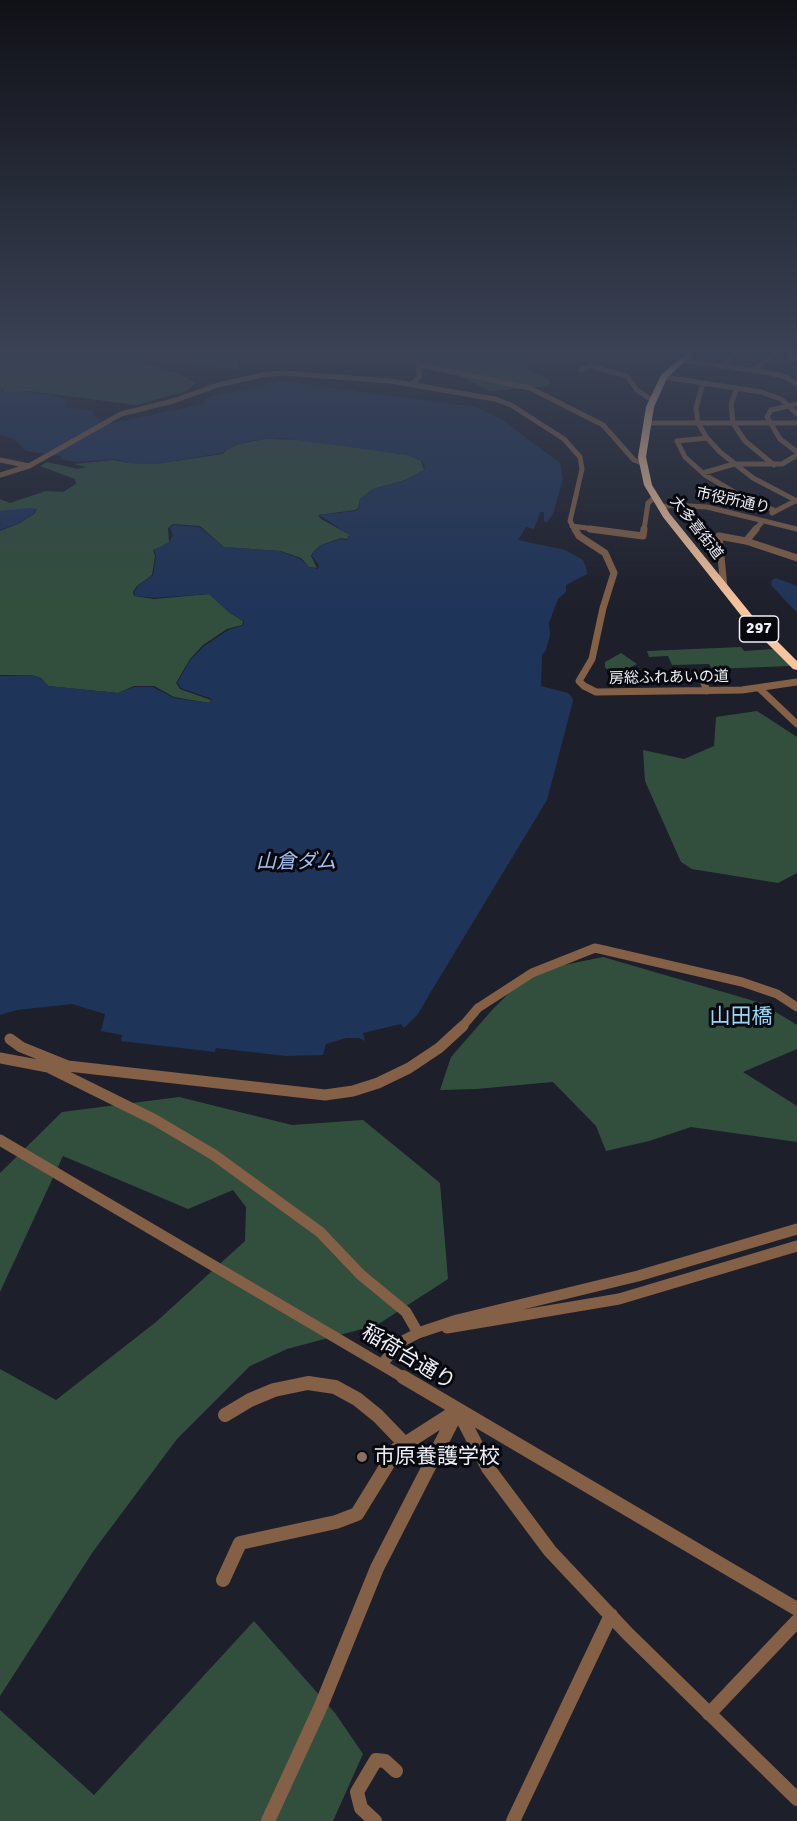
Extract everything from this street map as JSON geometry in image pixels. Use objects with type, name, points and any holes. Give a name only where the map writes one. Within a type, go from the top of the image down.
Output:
[{"type":"highway","name":"大多喜街道","points":[[645,440],[642,463],[654,498],[660,507],[724,588],[767,638],[797,667]]},
{"type":"street","points":[[0,475],[29,466],[73,440]]},
{"type":"street","points":[[565,440],[577,451],[582,464],[570,521],[572,526],[643,536],[648,503],[654,498]]},
{"type":"street","points":[[616,440],[634,460],[642,463]]},
{"type":"street","points":[[687,440],[677,441],[685,457],[703,473],[746,499],[776,511]]},
{"type":"street","points":[[709,440],[734,464],[753,478],[797,500]]},
{"type":"street","points":[[745,440],[774,465]]},
{"type":"street","points":[[781,440],[797,453],[787,463]]},
{"type":"street","points":[[0,460],[29,466]]},
{"type":"street","points":[[703,473],[734,464],[787,463],[797,467]]},
{"type":"street","points":[[768,516],[797,500]]},
{"type":"street","name":"市役所通り","points":[[660,507],[674,505],[707,507],[797,531]]},
{"type":"street","name":"市役所通り","points":[[660,507],[705,510],[797,531]]},
{"type":"street","points":[[746,541],[761,523]]},
{"type":"street","name":"房総ふれあいの道","points":[[572,526],[579,537],[605,553],[614,573],[603,608],[592,659],[579,681],[584,686],[596,692],[707,691],[760,689],[797,682]]},
{"type":"street","points":[[724,588],[719,536],[746,541],[797,558]]},
{"type":"street","points":[[779,553],[797,563]]},
{"type":"street","points":[[702,678],[707,691]]},
{"type":"street","points":[[760,689],[797,724]]},
{"type":"street","points":[[10,1039],[21,1047],[68,1066],[325,1095],[353,1091],[378,1083],[409,1068],[440,1048],[458,1032],[478,1008],[532,973],[595,948],[742,982],[777,994],[797,1007]]},
{"type":"street","points":[[0,1058],[48,1067],[155,1120],[214,1155],[320,1232],[361,1275],[406,1312],[418,1333]]},
{"type":"street","name":"稲荷台通り","points":[[0,1140],[797,1609]]},
{"type":"street","points":[[382,1364],[401,1342],[418,1333],[489,1311],[638,1276],[797,1228]]},
{"type":"street","points":[[746,1245],[754,1261]]},
{"type":"street","points":[[418,1333],[600,1303],[682,1282],[797,1246]]},
{"type":"street","points":[[225,1415],[250,1400],[274,1390],[308,1383],[335,1387],[357,1399],[378,1416],[404,1443]]},
{"type":"street","points":[[223,1580],[240,1544],[336,1522],[357,1514],[397,1449],[458,1410]]},
{"type":"street","points":[[458,1410],[488,1468],[550,1551],[709,1714],[759,1759],[797,1799]]},
{"type":"street","points":[[268,1821],[321,1706],[377,1568],[458,1410]]},
{"type":"street","points":[[513,1821],[611,1615]]},
{"type":"street","points":[[709,1714],[797,1621]]},
{"type":"street","points":[[375,1821],[361,1808],[357,1792],[376,1760],[385,1761],[396,1771]]},
{"type":"green space","points":[[260,440],[303,440],[408,455],[421,461],[424,470],[405,480],[373,489],[360,499],[358,508],[355,510],[318,515],[321,519],[350,535],[346,539],[341,538],[321,545],[313,552],[311,556],[317,568],[309,567],[301,558],[281,551],[224,547],[200,526],[173,524],[168,528],[169,543],[153,550],[155,556],[152,575],[137,586],[133,592],[134,596],[154,599],[209,594],[230,613],[243,621],[242,625],[227,629],[203,645],[190,659],[176,683],[180,689],[211,700],[209,703],[174,697],[154,686],[134,686],[118,693],[48,686],[41,678],[32,675],[0,675],[0,531],[18,524],[34,514],[37,509],[0,511],[0,499],[10,503],[46,491],[63,492],[76,484],[75,479],[40,466],[47,462],[78,469],[87,467],[73,464],[114,460],[156,464],[223,454],[226,450],[239,444]]},
{"type":"green space","points":[[741,647],[744,651],[773,649],[791,666],[712,669],[709,664],[672,665],[668,656],[649,657],[647,651]]},
{"type":"green space","points":[[621,653],[637,664],[618,673],[609,671],[605,667],[605,662]]},
{"type":"green space","points":[[757,711],[797,737],[797,873],[778,883],[692,869],[681,862],[645,781],[643,750],[684,759],[714,746],[716,717]]},
{"type":"green space","points":[[603,957],[761,1003],[797,1025],[797,1049],[743,1072],[797,1106],[797,1142],[691,1127],[649,1141],[606,1151],[596,1126],[553,1082],[440,1090],[451,1057],[493,1009],[530,972]]},
{"type":"green space","points":[[179,1097],[292,1125],[363,1120],[440,1183],[448,1279],[377,1325],[287,1349],[250,1366],[177,1439],[92,1553],[0,1696],[0,1369],[56,1400],[156,1322],[245,1241],[246,1207],[233,1190],[188,1209],[63,1156],[0,1292],[0,1173],[62,1112]]},
{"type":"green space","points":[[254,1621],[335,1713],[363,1754],[333,1821],[0,1821],[0,1710],[94,1795]]},
{"type":"water","name":"山倉ダム","points":[[15,440],[253,440],[222,453],[156,464],[128,463],[115,459],[76,462],[61,459],[61,456],[26,451]]},
{"type":"water","name":"山倉ダム","points":[[297,440],[529,440],[560,463],[563,479],[553,514],[547,522],[544,522],[544,512],[540,512],[534,529],[526,527],[518,540],[565,550],[583,560],[587,574],[566,585],[566,592],[558,599],[549,623],[550,635],[546,650],[542,655],[541,686],[568,693],[573,701],[547,800],[418,1014],[404,1028],[401,1024],[363,1033],[365,1041],[359,1038],[346,1038],[326,1044],[323,1055],[286,1056],[216,1048],[215,1052],[121,1041],[122,1035],[101,1031],[105,1014],[72,1004],[17,1010],[0,1015],[0,676],[32,675],[40,678],[48,686],[118,693],[134,687],[153,687],[174,698],[209,703],[212,699],[181,688],[177,683],[191,659],[204,646],[228,630],[243,625],[244,621],[230,613],[209,594],[154,598],[135,596],[134,592],[138,586],[153,575],[156,556],[154,550],[169,542],[173,535],[170,528],[173,525],[199,527],[224,547],[280,551],[300,559],[309,567],[318,569],[319,565],[312,556],[313,552],[322,545],[341,539],[346,540],[350,535],[319,515],[356,511],[359,508],[360,499],[374,489],[406,480],[424,470],[425,466],[422,461],[408,455]]},
{"type":"water","points":[[36,509],[33,514],[17,524],[0,530],[0,511]]},
{"type":"water","points":[[776,578],[797,586],[797,613],[771,585],[772,580]]},
{"type":"place","name":"市原養護学校","points":[[362,1457]]},
{"type":"district","name":"山田橋","points":[[741,1017]]}]
